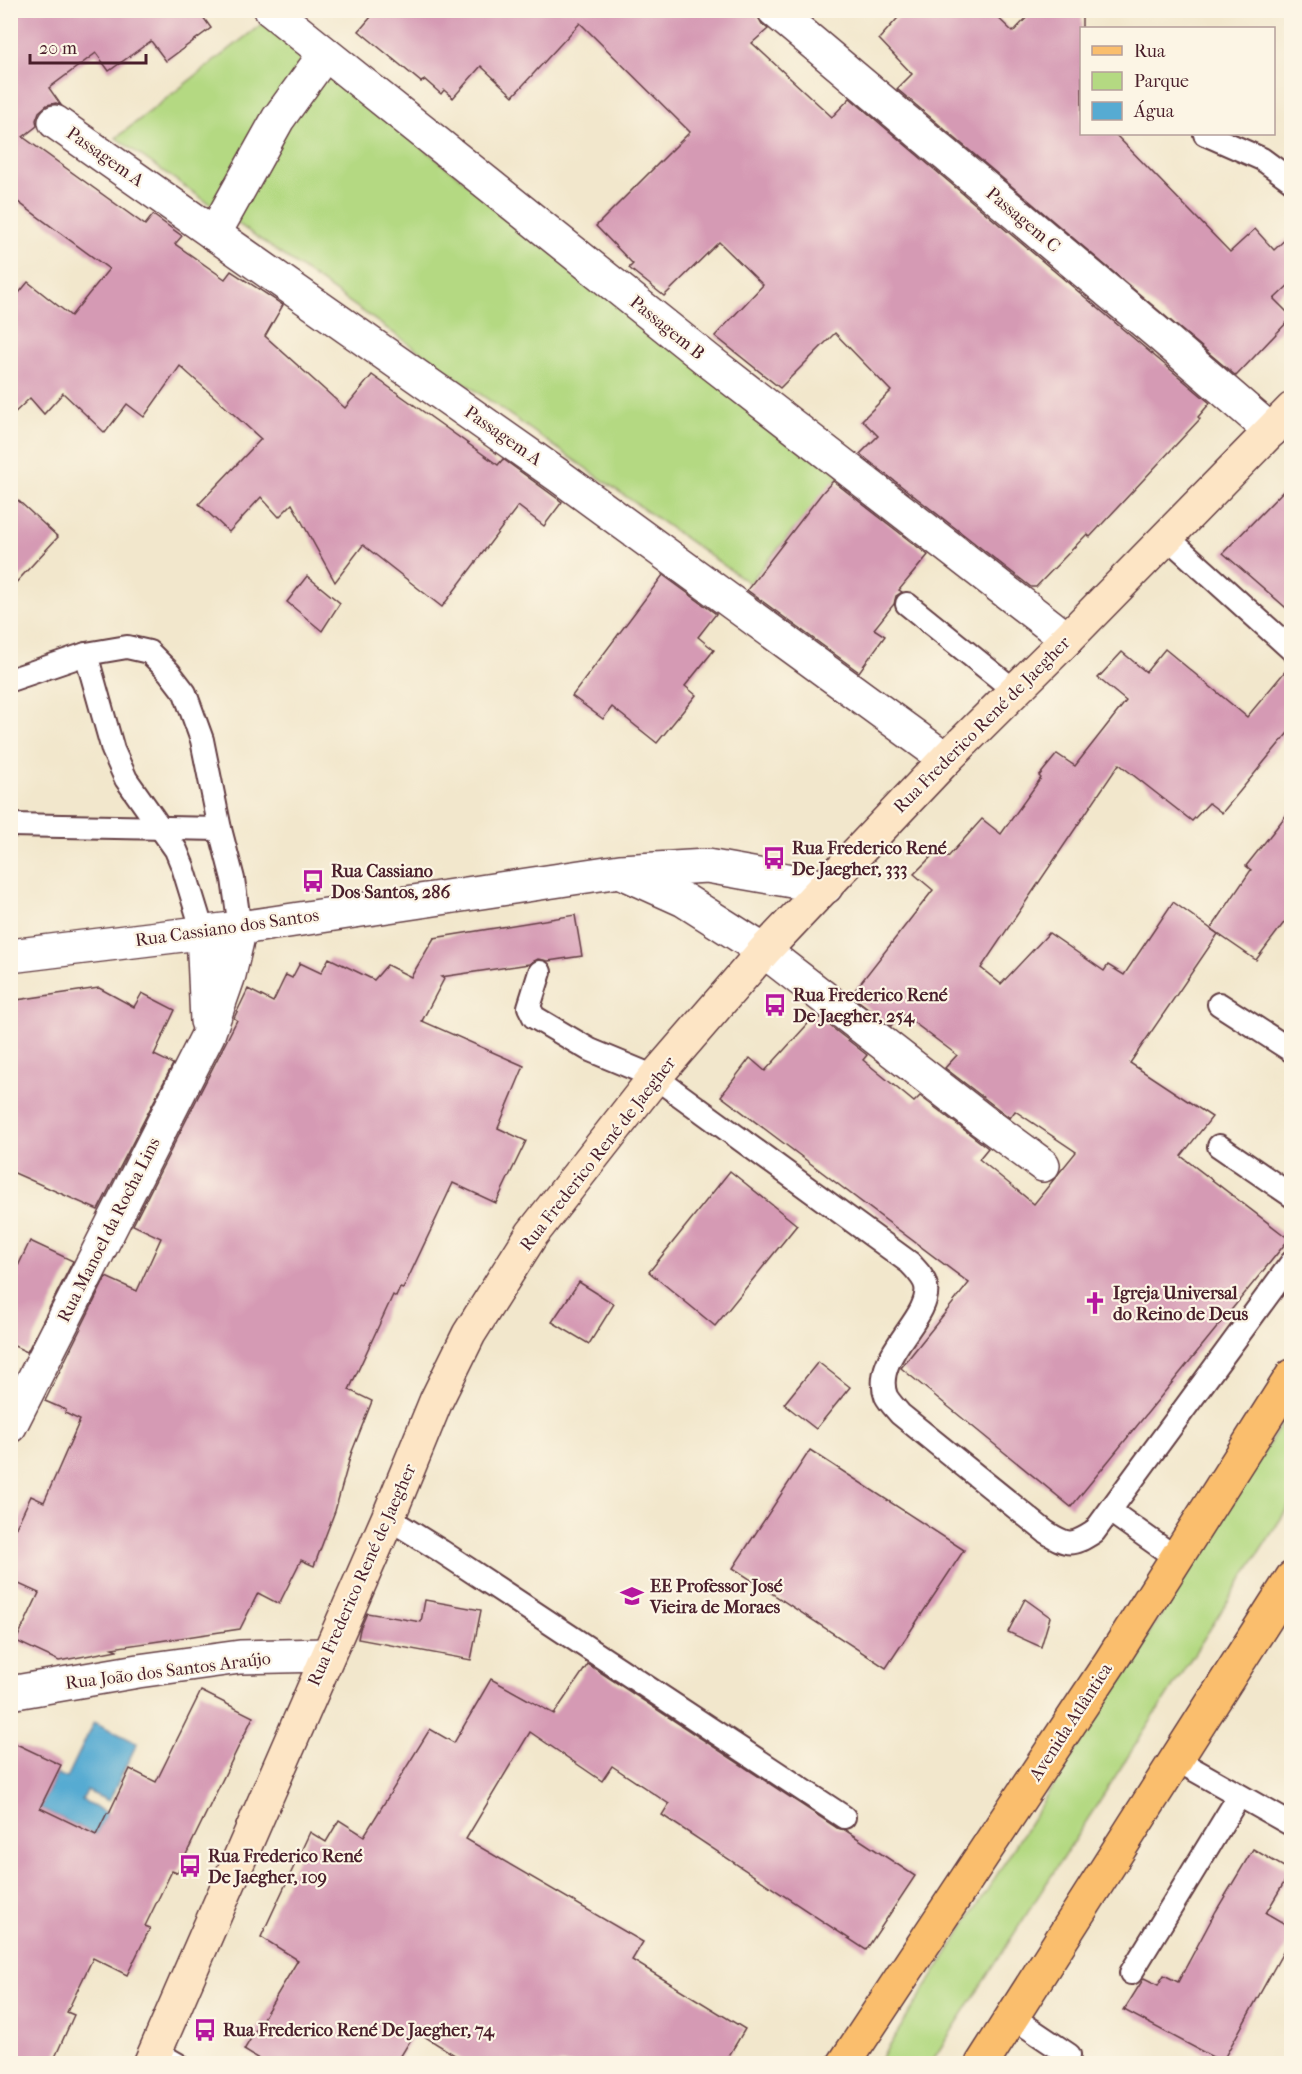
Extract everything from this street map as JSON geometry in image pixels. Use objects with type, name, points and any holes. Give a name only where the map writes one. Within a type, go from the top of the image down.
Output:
[{"type":"main road","name":"Rua Frederico René de Jaegher","points":[[161,2060],[327,1655],[388,1518],[436,1401],[469,1334],[532,1234],[655,1077],[764,951],[946,759],[1281,420]]},
{"type":"main road","name":"Avenida Atlântica","points":[[844,2064],[1111,1661],[1292,1376]]},
{"type":"main road","points":[[982,2064],[1292,1578]]},
{"type":"street","name":"Passagem B","points":[[271,10],[719,369],[1067,639]]},
{"type":"street","name":"Passagem C","points":[[774,10],[1160,335],[1281,420]]},
{"type":"street","points":[[214,234],[278,120],[325,54]]},
{"type":"street","name":"Passagem A","points":[[55,122],[560,476],[946,759]]},
{"type":"street","name":"Rua Cassiano dos Santos","points":[[10,956],[240,928],[620,871],[707,866],[826,886]]},
{"type":"street","points":[[620,871],[684,900],[764,951],[1043,1165]]},
{"type":"street","name":"Rua Manoel da Rocha Lins","points":[[10,1426],[208,1035],[229,975],[240,928]]},
{"type":"street","name":"Rua Manoel da Rocha Lins","points":[[203,932],[208,1035]]},
{"type":"street","name":"Rua João dos Santos Araújo","points":[[10,1694],[138,1671],[240,1658],[327,1655]]},
{"type":"lane","points":[[1207,135],[1262,159],[1292,181]]},
{"type":"lane","points":[[1167,537],[1292,650]]},
{"type":"lane","points":[[907,604],[1015,691]]},
{"type":"lane","points":[[10,680],[86,654],[128,646],[149,652],[185,693],[202,740],[220,829],[234,879],[240,928]]},
{"type":"lane","points":[[86,654],[112,750],[126,779],[176,850],[203,932]]},
{"type":"lane","points":[[10,825],[220,829]]},
{"type":"lane","points":[[540,972],[529,1007],[534,1017],[590,1050],[655,1077],[910,1263],[921,1275],[926,1286],[924,1303],[895,1348],[884,1374],[886,1396],[900,1414],[1060,1542],[1077,1544],[1094,1532],[1292,1262]]},
{"type":"lane","points":[[1219,1004],[1292,1051]]},
{"type":"lane","points":[[1219,1146],[1292,1196]]},
{"type":"lane","points":[[1110,1511],[1176,1558]]},
{"type":"lane","points":[[388,1518],[451,1557],[844,1817]]},
{"type":"lane","points":[[1175,1760],[1292,1826]]},
{"type":"lane","points":[[1131,1973],[1239,1796]]},
{"type":"lane","points":[[1011,2016],[1069,2055]]},
{"type":"green space","points":[[263,23],[840,475],[749,583],[116,138]]},
{"type":"green space","points":[[1291,1409],[1291,1503],[931,2063],[878,2063]]},
{"type":"water","points":[[94,1722],[137,1743],[109,1801],[87,1791],[82,1800],[107,1813],[96,1835],[40,1808],[57,1774],[67,1778]]},
{"type":"building","points":[[10,10],[198,10],[211,28],[166,61],[151,41],[109,71],[96,53],[49,88],[61,105],[56,103],[47,105],[39,112],[36,120],[37,126],[23,137],[145,225],[153,215],[182,236],[175,244],[225,279],[231,271],[283,305],[265,336],[345,408],[372,375],[498,465],[503,459],[562,502],[544,526],[518,506],[442,607],[363,545],[335,582],[292,504],[279,517],[261,497],[229,532],[199,504],[261,439],[180,366],[144,417],[127,404],[105,433],[63,393],[44,414],[30,398],[10,417],[10,304],[28,282],[71,316],[109,269],[10,196]]},
{"type":"building","points":[[377,10],[754,10],[762,24],[768,29],[752,43],[832,117],[850,98],[1210,403],[1198,417],[1200,419],[1090,537],[1087,534],[1036,587],[1031,587],[860,454],[878,436],[862,420],[891,391],[835,333],[780,388],[715,336],[763,285],[719,242],[664,296],[629,268],[633,264],[596,226],[690,132],[580,23],[513,96],[481,66],[453,98],[444,90],[441,94],[425,80],[421,82],[359,31]]},
{"type":"building","points":[[905,10],[990,10],[1013,32],[1034,10],[1082,10],[1080,135],[1116,135],[1230,252],[1255,229],[1274,250],[1292,233],[1292,282],[1274,299],[1292,317],[1236,376],[897,89],[912,74],[879,39]]},
{"type":"building","points":[[833,481],[928,555],[899,590],[902,592],[896,596],[894,604],[874,629],[885,636],[859,672],[747,590]]},
{"type":"building","points":[[1292,482],[1292,613],[1223,553]]},
{"type":"building","points":[[10,493],[58,537],[10,589]]},
{"type":"building","points":[[663,575],[716,614],[698,637],[714,650],[685,686],[696,695],[657,743],[612,707],[603,719],[572,696]]},
{"type":"building","points":[[307,576],[340,603],[322,631],[287,602]]},
{"type":"building","points":[[1165,649],[1247,717],[1292,663],[1292,728],[1222,813],[1209,803],[1192,821],[1119,764],[981,968],[1001,984],[1049,933],[1104,971],[1108,965],[1124,975],[1173,902],[1218,934],[1130,1063],[1212,1117],[1181,1156],[1289,1239],[1071,1507],[901,1368],[969,1283],[721,1096],[750,1058],[765,1071],[816,1015],[867,1055],[863,1060],[914,1102],[920,1096],[988,1148],[979,1159],[1034,1204],[1076,1152],[1015,1111],[1010,1118],[945,1068],[957,1055],[901,1013],[891,1026],[851,995],[933,890],[914,874],[938,850],[948,857],[982,819],[1001,834],[1041,778],[1039,776],[1057,754],[1075,766],[1126,701],[1098,678],[1122,652],[1146,672]]},
{"type":"building","points":[[1292,808],[1292,912],[1256,960],[1211,929],[1251,870],[1246,866]]},
{"type":"building","points":[[575,915],[582,956],[548,961],[538,959],[529,964],[441,977],[444,979],[422,1021],[524,1066],[498,1128],[526,1141],[496,1203],[453,1183],[403,1289],[400,1288],[396,1297],[393,1295],[349,1390],[372,1401],[351,1454],[335,1511],[314,1566],[301,1560],[279,1604],[258,1593],[240,1629],[112,1648],[117,1650],[59,1661],[16,1641],[39,1593],[10,1580],[10,1540],[31,1496],[44,1502],[80,1420],[65,1413],[66,1410],[45,1401],[106,1277],[137,1291],[161,1238],[133,1225],[237,1020],[234,1018],[248,989],[273,1002],[286,975],[292,978],[300,963],[321,973],[329,958],[374,980],[387,965],[411,977],[434,938]]},
{"type":"building","points":[[99,988],[134,1007],[142,993],[175,1010],[154,1055],[173,1064],[98,1210],[10,1171],[10,1001]]},
{"type":"building","points":[[730,1171],[797,1225],[715,1326],[649,1272]]},
{"type":"building","points":[[30,1241],[73,1261],[27,1352],[10,1344],[10,1283]]},
{"type":"building","points":[[579,1282],[614,1304],[589,1344],[552,1322]]},
{"type":"building","points":[[818,1362],[850,1387],[816,1429],[784,1404]]},
{"type":"building","points":[[810,1450],[964,1550],[886,1668],[733,1568]]},
{"type":"building","points":[[1025,1599],[1050,1617],[1041,1647],[1008,1632]]},
{"type":"building","points":[[425,1600],[481,1610],[471,1660],[358,1639],[367,1613],[421,1622]]},
{"type":"building","points":[[588,1664],[837,1828],[845,1830],[915,1876],[866,1950],[662,1815],[669,1804],[612,1766],[602,1781],[530,1732],[466,1839],[643,1942],[632,1960],[745,2029],[724,2064],[469,2064],[416,2031],[396,2064],[267,2064],[244,2050],[298,1960],[261,1937],[310,1832],[326,1842],[339,1820],[364,1836],[430,1729],[454,1743],[491,1679],[554,1714]]},
{"type":"building","points":[[201,1691],[253,1717],[177,1873],[172,1871],[145,1926],[150,1928],[127,1975],[93,1958],[67,2012],[74,2015],[52,2064],[10,2064],[10,1741],[61,1765],[40,1808],[96,1835],[130,1769],[156,1782]]},
{"type":"building","points":[[1253,1849],[1291,1871],[1266,1913],[1292,1928],[1292,1936],[1222,2062],[1124,2010],[1144,1978],[1158,1985],[1164,1975],[1178,1982]]},
{"type":"place","name":"Rua Frederico René De Jaegher, 333","points":[[774,858]]},
{"type":"place","name":"Rua Cassiano Dos Santos, 286","points":[[313,881]]},
{"type":"place","name":"Rua Frederico René De Jaegher, 254","points":[[775,1005]]},
{"type":"place","name":"Igreja Universal do Reino de Deus","points":[[1095,1303]]},
{"type":"place","name":"EE Professor José Vieira de Moraes","points":[[632,1596]]},
{"type":"place","name":"Rua Frederico René De Jaegher, 109","points":[[190,1866]]},
{"type":"place","name":"Rua Frederico René De Jaegher, 74","points":[[205,2030]]}]
